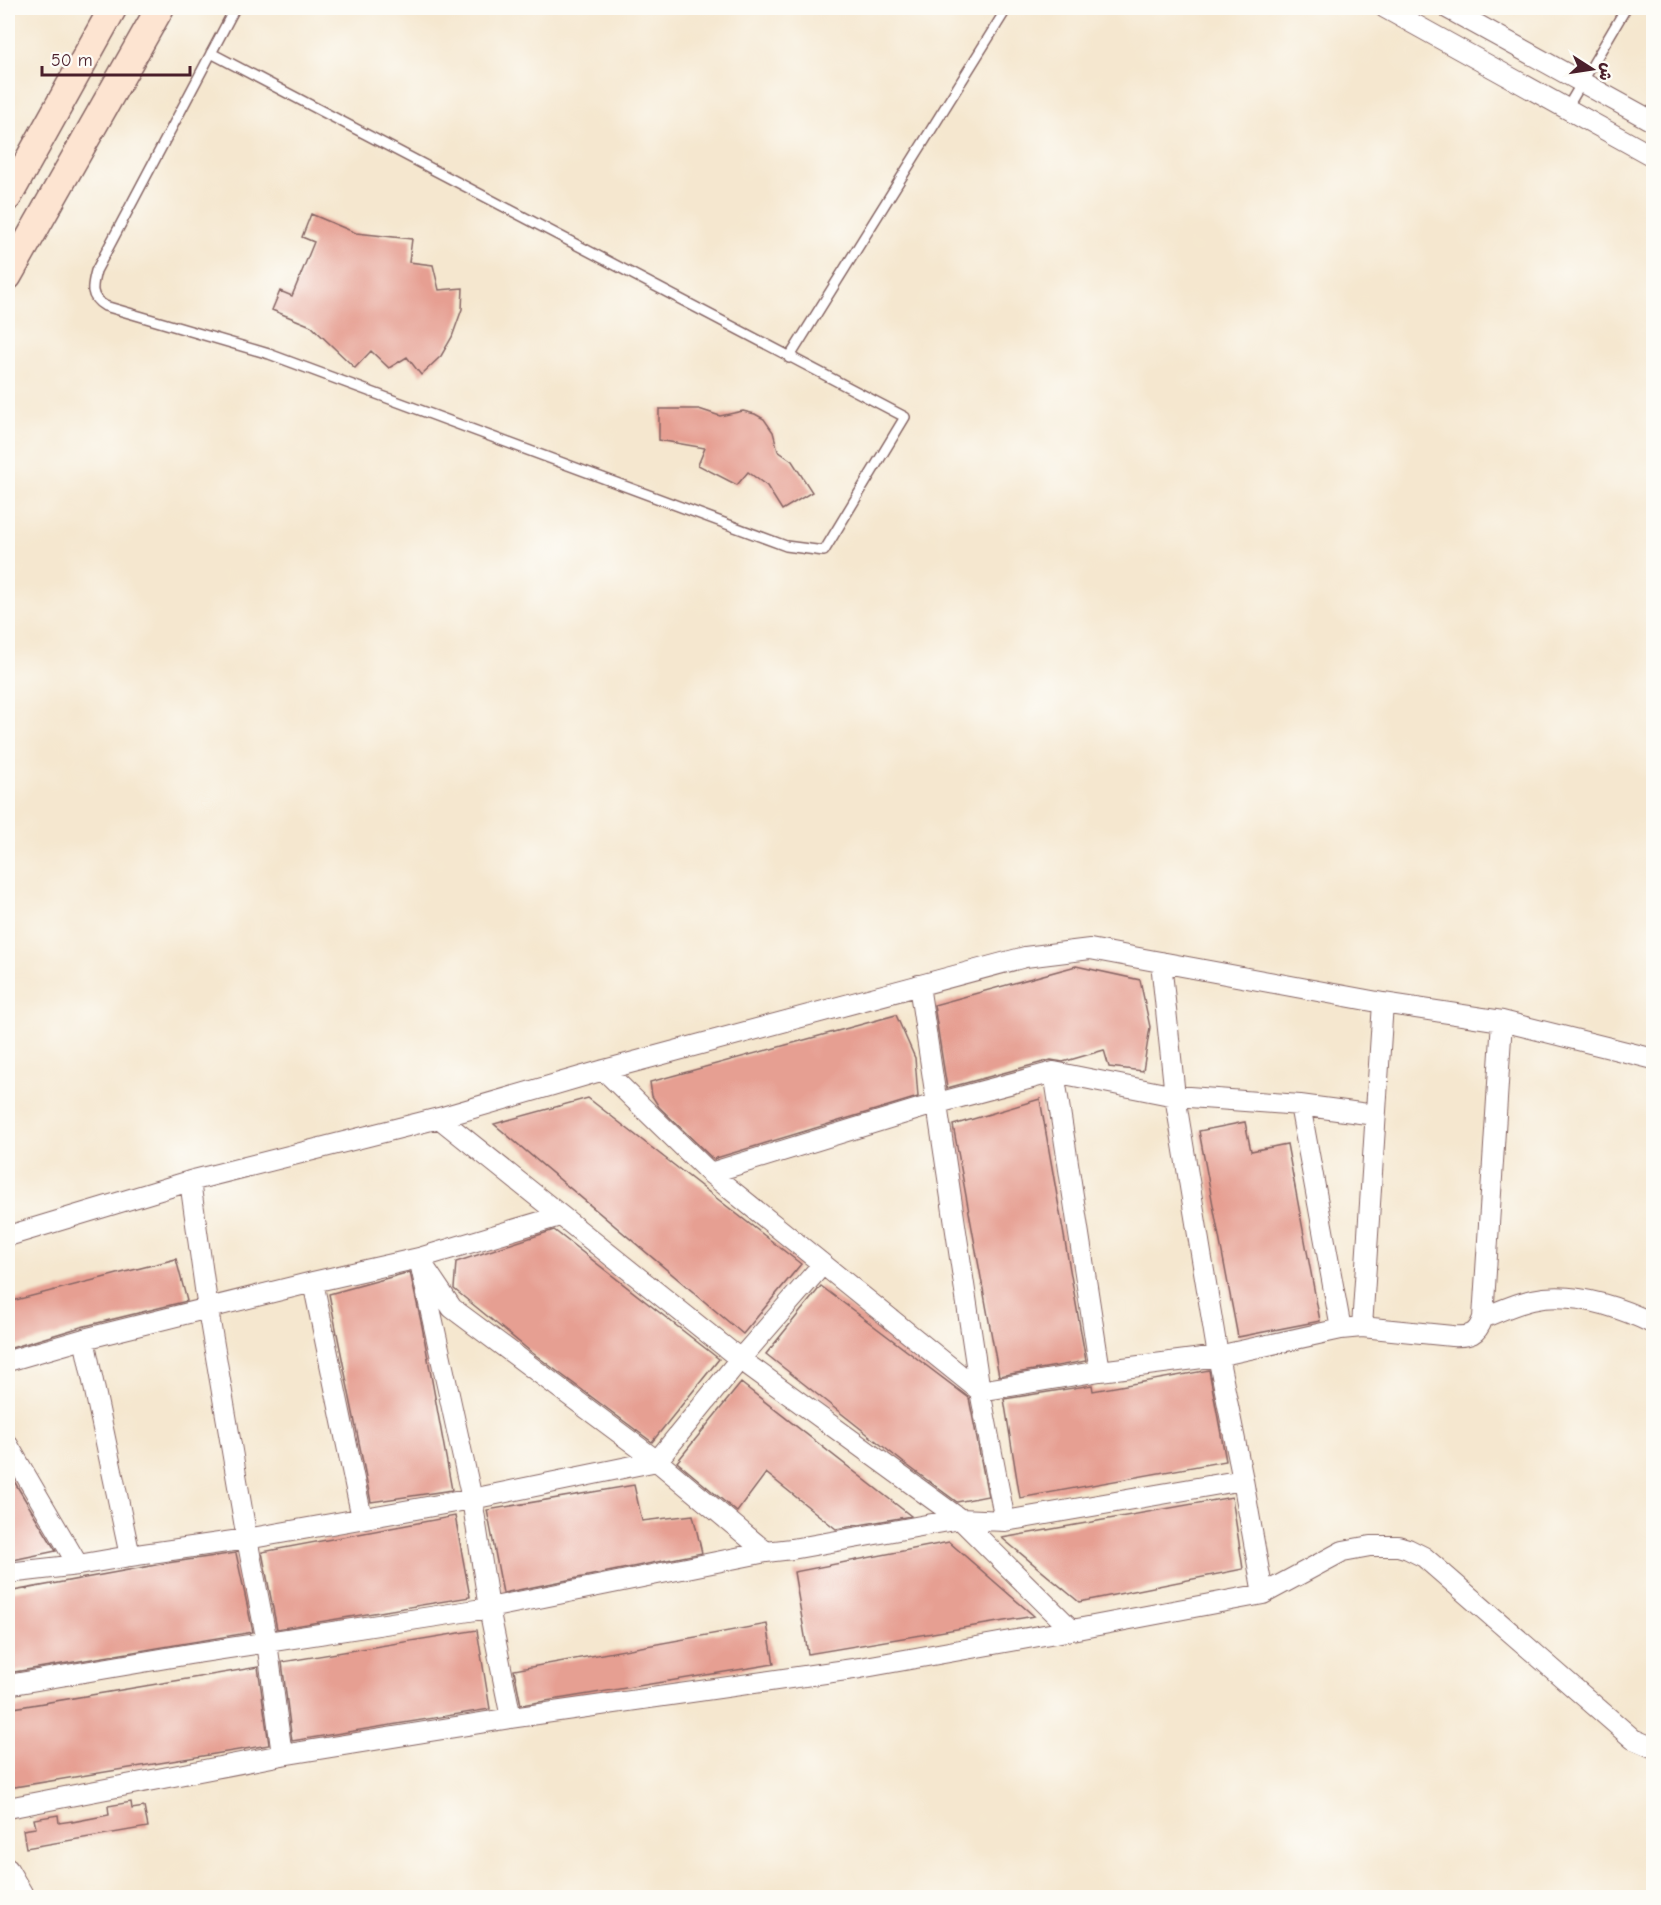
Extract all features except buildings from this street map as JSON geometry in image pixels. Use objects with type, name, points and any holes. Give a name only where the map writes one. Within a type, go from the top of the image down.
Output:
[{"type":"main road","points":[[8,197],[113,8]]},
{"type":"main road","points":[[8,276],[160,8]]},
{"type":"street","points":[[1385,8],[1653,157]]},
{"type":"street","points":[[1447,8],[1653,122]]},
{"type":"street","points":[[8,1236],[190,1181],[439,1118],[604,1070],[1025,957],[1090,950],[1503,1021],[1653,1059]]},
{"type":"street","points":[[1161,962],[1175,1096],[1218,1356],[1263,1594]]},
{"type":"street","points":[[919,986],[980,1391],[1005,1521]]},
{"type":"street","points":[[1362,1327],[1383,1002]]},
{"type":"street","points":[[604,1070],[710,1173],[980,1391],[1100,1371],[1218,1356],[1341,1329],[1362,1327],[1465,1336],[1474,1334],[1479,1329],[1483,1318],[1503,1021]]},
{"type":"street","points":[[710,1173],[938,1103],[1054,1072],[1175,1096],[1300,1105],[1376,1115]]},
{"type":"street","points":[[1054,1072],[1100,1371]]},
{"type":"street","points":[[1300,1105],[1341,1329]]},
{"type":"street","points":[[439,1118],[740,1359],[960,1519],[1072,1630]]},
{"type":"street","points":[[190,1181],[208,1310],[267,1642],[282,1755]]},
{"type":"street","points":[[8,1361],[84,1339],[419,1258],[560,1216]]},
{"type":"street","points":[[419,1258],[452,1308],[657,1461],[766,1552]]},
{"type":"street","points":[[419,1258],[472,1499],[489,1608],[512,1718]]},
{"type":"street","points":[[8,1573],[78,1565],[247,1539],[472,1499],[657,1461],[740,1359],[822,1265]]},
{"type":"street","points":[[313,1282],[362,1518]]},
{"type":"street","points":[[1483,1318],[1533,1300],[1560,1298],[1598,1302],[1636,1315],[1653,1324]]},
{"type":"street","points":[[84,1339],[130,1556]]},
{"type":"street","points":[[8,1445],[78,1565]]},
{"type":"street","points":[[8,1685],[489,1608],[766,1552],[960,1519],[1005,1521],[1243,1480]]},
{"type":"street","points":[[8,1808],[282,1755],[512,1718],[860,1668],[1263,1594],[1343,1551],[1370,1546],[1398,1546],[1424,1557],[1634,1739],[1653,1748]]},
{"type":"street","points":[[8,1869],[25,1898]]},
{"type":"lane","points":[[211,53],[905,417],[825,551],[786,546],[269,354],[98,302],[93,296],[92,286],[96,271],[211,53],[235,8]]},
{"type":"lane","points":[[789,358],[1007,8]]},
{"type":"lane","points":[[1567,108],[1626,8]]}]
